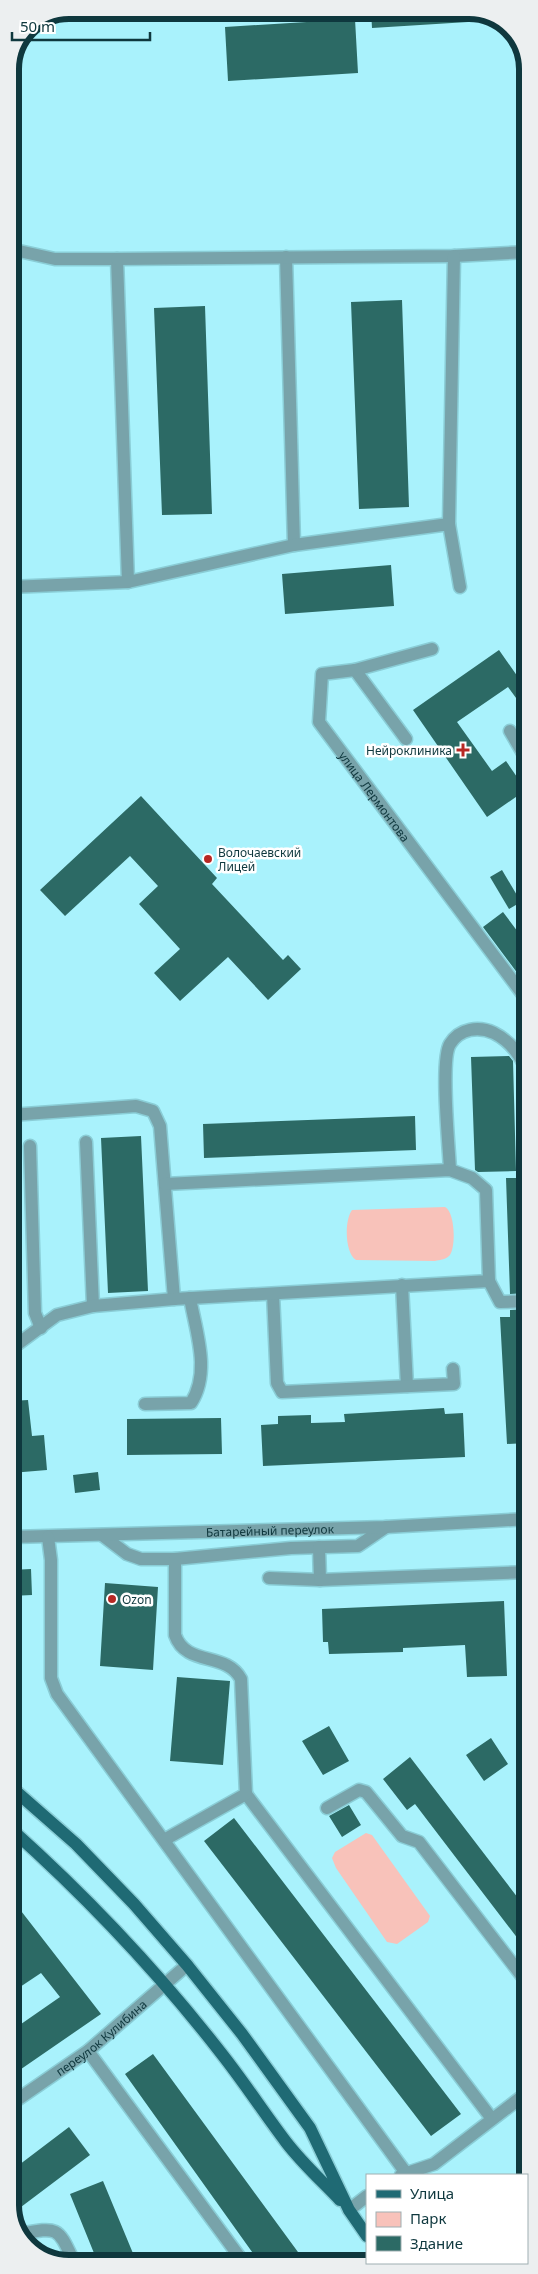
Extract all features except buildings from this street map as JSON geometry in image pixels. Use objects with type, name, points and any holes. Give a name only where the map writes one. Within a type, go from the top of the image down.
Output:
[{"type":"main road","points":[[19,1794],[76,1844],[134,1904],[187,1965],[242,2034],[310,2128],[350,2210],[366,2234]]},
{"type":"main road","points":[[19,1836],[56,1869],[113,1927],[222,2053],[288,2144],[350,2210]]},
{"type":"street","points":[[19,251],[55,259],[454,256],[519,252]]},
{"type":"street","points":[[454,256],[449,524],[460,587]]},
{"type":"street","points":[[286,258],[294,544]]},
{"type":"street","points":[[117,259],[128,582]]},
{"type":"street","points":[[19,587],[128,582],[294,544],[449,524]]},
{"type":"street","name":"улица Лермонтова","points":[[432,650],[355,670],[322,674],[319,722],[519,989]]},
{"type":"street","points":[[355,670],[406,739]]},
{"type":"street","points":[[510,731],[519,746]]},
{"type":"street","points":[[450,1170],[446,1062],[450,1044],[463,1032],[476,1028],[495,1034],[514,1047],[519,1057]]},
{"type":"street","points":[[19,1114],[136,1106],[153,1112],[160,1126],[174,1299]]},
{"type":"street","points":[[86,1142],[93,1306]]},
{"type":"street","points":[[30,1146],[35,1314],[41,1328]]},
{"type":"street","points":[[165,1184],[450,1170],[472,1178],[486,1190],[489,1281],[500,1302],[519,1302]]},
{"type":"street","points":[[19,1344],[57,1315],[93,1306],[174,1299],[489,1281]]},
{"type":"street","points":[[402,1285],[407,1386]]},
{"type":"street","points":[[273,1294],[277,1383],[282,1392],[454,1384],[453,1369]]},
{"type":"street","points":[[145,1404],[191,1403],[198,1392],[202,1363],[190,1298]]},
{"type":"street","name":"Батарейный переулок","points":[[19,1537],[386,1527],[519,1520]]},
{"type":"street","points":[[102,1535],[128,1554],[141,1559],[358,1546],[386,1527]]},
{"type":"street","points":[[48,1537],[51,1560],[51,1678],[57,1694],[404,2174],[434,2164],[519,2099]]},
{"type":"street","points":[[318,1547],[320,1580]]},
{"type":"street","points":[[175,1558],[175,1635],[179,1645],[188,1652],[231,1666],[241,1679],[246,1794],[492,2119]]},
{"type":"street","points":[[269,1578],[320,1580],[519,1572]]},
{"type":"street","points":[[327,1808],[359,1790],[366,1792],[402,1836],[419,1842],[519,1972]]},
{"type":"street","points":[[164,1840],[246,1794]]},
{"type":"street","name":"переулок Кулибина","points":[[19,2098],[88,2051],[187,1965]]},
{"type":"street","points":[[88,2051],[238,2255]]},
{"type":"street","points":[[350,2210],[366,2197]]},
{"type":"street","points":[[27,2233],[47,2229],[54,2230],[63,2239],[71,2255]]},
{"type":"green space","points":[[445,1207],[451,1215],[454,1237],[452,1251],[445,1258],[435,1261],[356,1260],[352,1256],[348,1244],[347,1229],[349,1215],[352,1210]]},
{"type":"green space","points":[[366,1833],[372,1835],[430,1916],[428,1922],[397,1944],[387,1942],[336,1868],[332,1858],[335,1852]]},
{"type":"place","name":"Нейроклиника","points":[[463,750]]},
{"type":"place","name":"Волочаевский Лицей","points":[[208,859]]},
{"type":"place","name":"Ozon","points":[[112,1599]]}]
